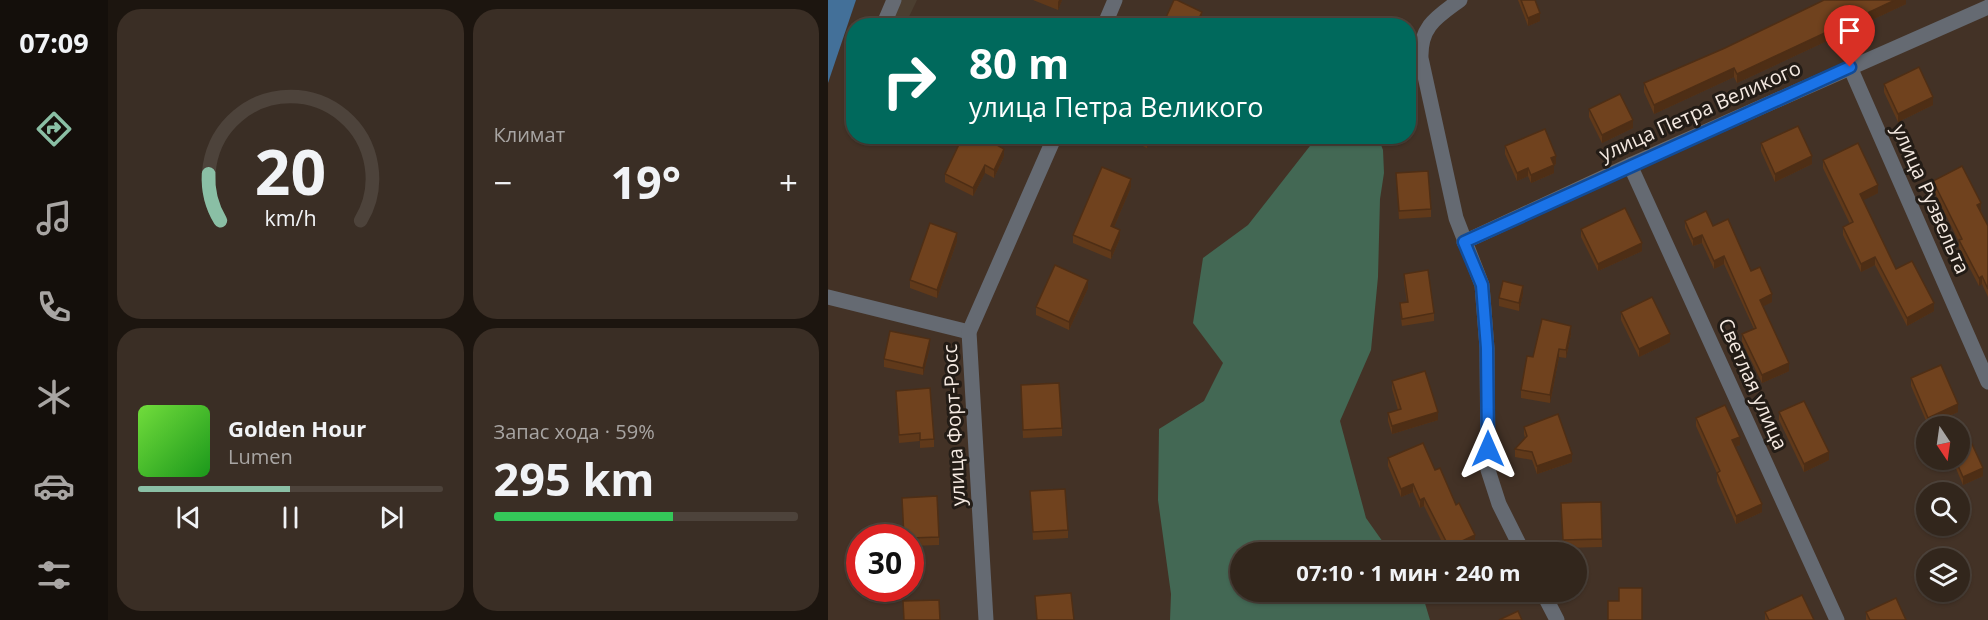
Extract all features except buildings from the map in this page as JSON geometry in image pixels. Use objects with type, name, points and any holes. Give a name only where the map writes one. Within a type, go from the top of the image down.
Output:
[{"type":"street","points":[[886,18],[894,0]]},
{"type":"street","points":[[1107,18],[1115,0]]},
{"type":"street","points":[[1459,0],[1430,23],[1420,46],[1421,58],[1456,218],[1482,285],[1487,348],[1488,470],[1500,504],[1518,542]]},
{"type":"street","name":"улица Петра Великого","points":[[1464,242],[1630,165],[1988,7]]},
{"type":"street","name":"улица Рузвельта","points":[[1850,67],[1988,382]]},
{"type":"street","name":"улица Форт-Росс","points":[[986,620],[969,332],[1051,144]]},
{"type":"street","name":"Светлая улица","points":[[1630,165],[1837,620]]},
{"type":"street","points":[[828,297],[969,332]]},
{"type":"street","points":[[1548,602],[1557,620]]},
{"type":"shaded area","points":[[891,0],[917,0],[908,18],[883,18]]},
{"type":"green space","points":[[1312,144],[1381,144],[1384,173],[1380,199],[1378,277],[1371,350],[1340,421],[1366,518],[1383,542],[1230,542],[1230,602],[1425,602],[1430,620],[1170,620],[1171,594],[1158,500],[1159,429],[1204,401],[1223,363],[1193,323],[1203,258],[1248,225]]},
{"type":"water","points":[[828,0],[856,0],[850,18],[846,18],[846,30],[828,83]]},
{"type":"route","points":[[1488,449],[1487,348],[1482,285],[1464,242],[1850,67]]}]
